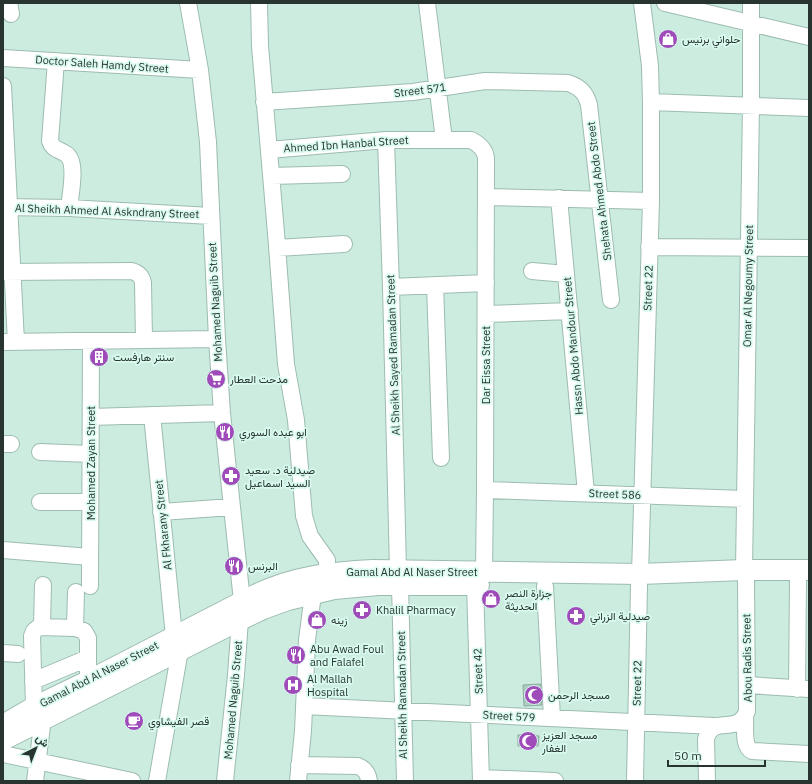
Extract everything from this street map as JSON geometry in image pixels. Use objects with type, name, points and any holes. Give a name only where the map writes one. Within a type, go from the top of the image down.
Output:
[{"type":"main road","name":"Gamal Abd Al Naser Street","points":[[3,725],[38,713],[241,611],[271,587],[300,578],[348,571],[399,578],[640,579]]},
{"type":"main road","name":"Gamal Abd Al Naser Street","points":[[479,578],[545,586],[640,579],[745,574],[805,577]]},
{"type":"main road","name":"Gamal Abd Al Naser Street","points":[[241,611],[313,594],[399,578]]},
{"type":"main road","name":"Gamal Abd Al Naser Street","points":[[3,740],[38,713],[88,681],[177,643]]},
{"type":"street","name":"Mohamed Naguib Street","points":[[188,3],[200,70],[208,142],[222,413],[241,611],[235,689],[225,781]]},
{"type":"street","points":[[259,3],[264,102],[286,364],[296,420],[304,516],[310,536],[327,560],[327,574]]},
{"type":"street","points":[[427,3],[444,140]]},
{"type":"street","name":"Street 22","points":[[635,781],[641,495],[651,201],[650,66],[642,3]]},
{"type":"street","points":[[665,3],[809,37]]},
{"type":"street","name":"Omar Al Negoumy Street","points":[[745,574],[751,3]]},
{"type":"street","name":"Doctor Saleh Hamdy Street","points":[[3,58],[200,70]]},
{"type":"street","points":[[56,61],[50,141],[53,148],[67,155],[72,163],[69,208]]},
{"type":"street","name":"Street 571","points":[[264,102],[394,93],[472,82],[499,81],[568,83],[576,86]]},
{"type":"street","points":[[3,86],[9,342],[217,339]]},
{"type":"street","name":"Shehata Ahmed Abdo Street","points":[[576,86],[582,90],[587,97],[589,105],[611,300]]},
{"type":"street","points":[[651,102],[809,108]]},
{"type":"street","name":"Ahmed Ibn Hanbal Street","points":[[269,150],[386,140],[471,140],[484,149],[486,158]]},
{"type":"street","name":"Al Sheikh Sayed Ramadan Street","points":[[386,140],[399,578]]},
{"type":"street","name":"Dar Eissa Street","points":[[479,578],[485,490],[486,158]]},
{"type":"street","points":[[271,176],[342,174]]},
{"type":"street","points":[[486,197],[651,201]]},
{"type":"street","name":"Hassn Abdo Mandour Street","points":[[560,198],[586,493]]},
{"type":"street","name":"Al Sheikh Ahmed Al Askndrany Street","points":[[6,207],[69,208],[211,216]]},
{"type":"street","points":[[277,248],[344,244]]},
{"type":"street","points":[[649,247],[809,248]]},
{"type":"street","points":[[7,272],[132,271],[142,278],[143,282],[144,340]]},
{"type":"street","points":[[532,271],[566,274]]},
{"type":"street","points":[[391,287],[486,283]]},
{"type":"street","points":[[435,285],[441,458]]},
{"type":"street","points":[[486,314],[570,311]]},
{"type":"street","name":"Mohamed Zayan Street","points":[[75,628],[90,557],[92,341]]},
{"type":"street","points":[[91,417],[222,413]]},
{"type":"street","name":"Al Fkharany Street","points":[[152,414],[161,512],[177,643],[157,781]]},
{"type":"street","points":[[40,452],[91,454]]},
{"type":"street","name":"Street 586","points":[[485,490],[745,499]]},
{"type":"street","points":[[40,502],[90,502]]},
{"type":"street","points":[[161,512],[232,507]]},
{"type":"street","points":[[3,550],[90,557]]},
{"type":"street","name":"Abou Radis Street","points":[[714,726],[733,725],[742,720],[748,706],[745,574]]},
{"type":"street","points":[[747,685],[803,689],[805,577]]},
{"type":"street","name":"Al Sheikh Ramadan Street","points":[[399,578],[404,781]]},
{"type":"street","name":"Street 42","points":[[479,578],[481,780]]},
{"type":"street","points":[[42,626],[43,585]]},
{"type":"street","points":[[545,586],[552,718]]},
{"type":"street","points":[[298,781],[307,648],[313,594]]},
{"type":"street","points":[[35,781],[38,761],[38,713],[33,681],[32,636],[36,628],[42,626],[84,630],[87,634],[89,642],[88,681]]},
{"type":"street","points":[[33,681],[88,658]]},
{"type":"street","name":"Street 579","points":[[304,706],[714,726]]},
{"type":"street","points":[[745,716],[746,744],[752,752],[809,754]]},
{"type":"street","points":[[707,781],[706,739],[714,726]]},
{"type":"street","points":[[3,754],[132,781]]},
{"type":"street","points":[[299,765],[358,766],[365,769],[369,781]]},
{"type":"street","points":[[481,780],[555,781]]},
{"type":"building","name":"مسجد الرحمن","points":[[541,684],[542,705],[524,706],[523,685]]},
{"type":"building","name":"مسجد العزيز الغفار","points":[[518,735],[539,736],[538,746],[518,746]]},
{"type":"place","name":"حلواني برنيس","points":[[668,39]]},
{"type":"place","name":"سنتر هارفست","points":[[99,357]]},
{"type":"place","name":"مدحت العطار","points":[[216,379]]},
{"type":"place","name":"ابو عبده السوري","points":[[225,432]]},
{"type":"place","name":"صيدلية د. سعيد السيد اسماعيل","points":[[231,476]]},
{"type":"place","name":"البرنس","points":[[234,566]]},
{"type":"place","name":"جزارة النصر الحديثة","points":[[491,599]]},
{"type":"place","name":"Khalil Pharmacy","points":[[362,610]]},
{"type":"place","name":"صيدلية الزراني","points":[[576,616]]},
{"type":"place","name":"زينه","points":[[317,620]]},
{"type":"place","name":"Abu Awad Foul and Falafel","points":[[296,655]]},
{"type":"place","name":"Al Mallah Hospital","points":[[293,685]]},
{"type":"place","name":"مسجد الرحمن","points":[[534,695]]},
{"type":"place","name":"قصر الفيشاوي","points":[[134,721]]},
{"type":"place","name":"مسجد العزيز الغفار","points":[[528,741]]}]
